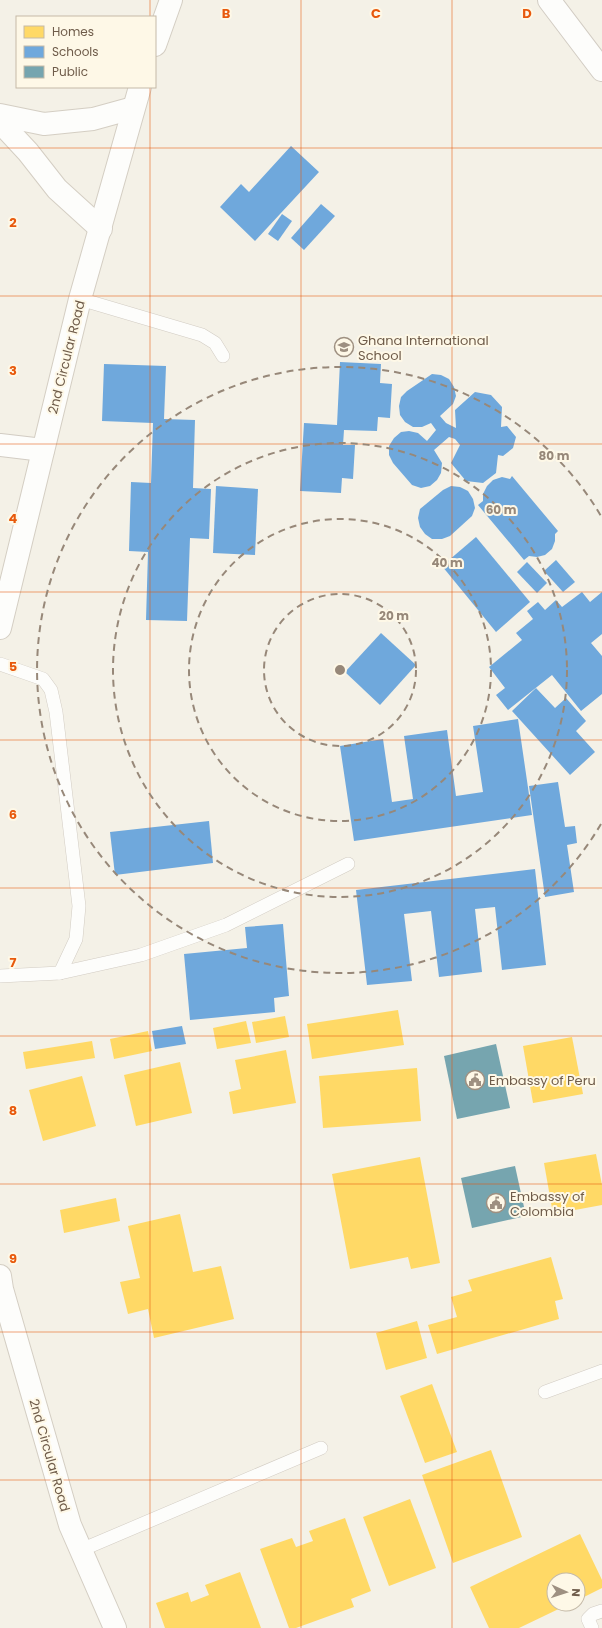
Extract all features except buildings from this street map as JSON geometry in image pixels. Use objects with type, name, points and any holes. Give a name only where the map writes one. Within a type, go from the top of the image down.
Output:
[{"type":"street","points":[[156,42],[171,0]]},
{"type":"street","points":[[549,0],[602,70]]},
{"type":"street","name":"2nd Circular Road","points":[[0,628],[80,299],[140,88]]},
{"type":"street","points":[[0,114],[44,124],[93,119],[133,108]]},
{"type":"street","points":[[0,122],[28,152],[57,189],[101,229]]},
{"type":"street","points":[[0,445],[43,450]]},
{"type":"street","name":"2nd Circular Road","points":[[0,1276],[70,1526],[114,1628]]},
{"type":"lane","points":[[80,299],[202,335],[215,343],[223,356]]},
{"type":"lane","points":[[0,664],[43,679],[51,690],[56,712],[79,906],[76,939],[60,973]]},
{"type":"lane","points":[[0,976],[60,973],[140,955],[226,926],[348,864]]},
{"type":"lane","points":[[545,1392],[602,1371]]},
{"type":"lane","points":[[81,1550],[321,1448]]},
{"type":"lane","points":[[592,1628],[588,1619],[593,1614],[602,1611]]},
{"type":"place","name":"Ghana International School","points":[[344,347]]},
{"type":"place","name":"Embassy of Peru","points":[[475,1080]]},
{"type":"place","name":"Embassy of Colombia","points":[[496,1203]]}]
